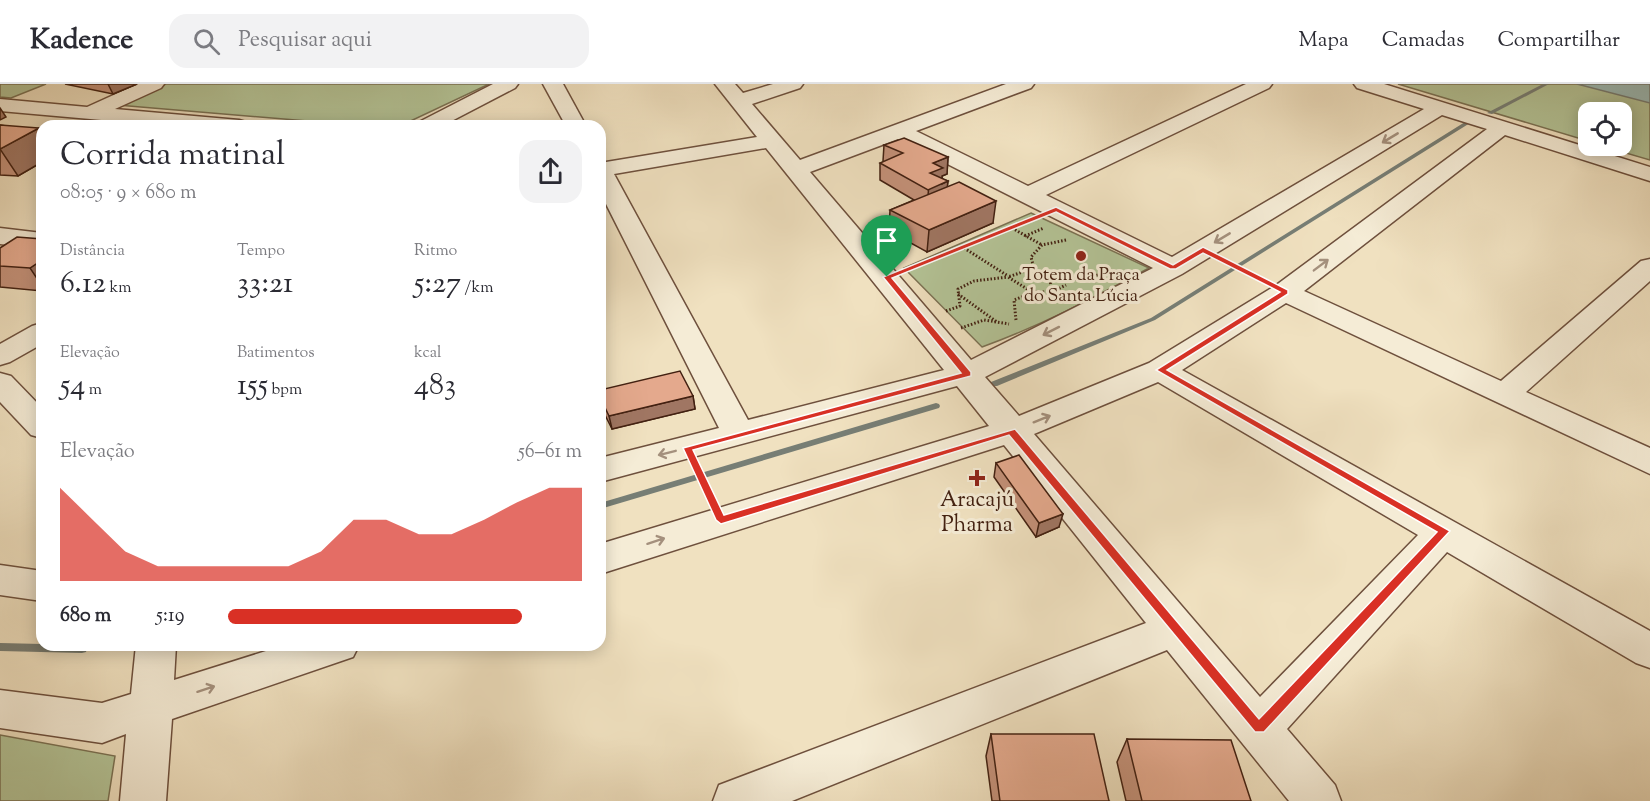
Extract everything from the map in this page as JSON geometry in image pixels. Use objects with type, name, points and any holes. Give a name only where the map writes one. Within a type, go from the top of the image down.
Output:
[{"type":"street","points":[[97,109],[154,84]]},
{"type":"street","points":[[438,120],[508,84]]},
{"type":"street","points":[[553,84],[573,120]]},
{"type":"street","points":[[732,92],[793,84]]},
{"type":"street","points":[[796,169],[1024,84]]},
{"type":"street","points":[[1028,195],[1262,84]]},
{"type":"street","points":[[1364,84],[1650,174]]},
{"type":"street","points":[[732,92],[929,327],[1011,431],[1318,801]]},
{"type":"street","points":[[0,105],[97,109],[189,120]]},
{"type":"street","points":[[606,468],[967,374],[1024,330],[1119,296],[1173,268],[1440,108]]},
{"type":"street","points":[[606,557],[1011,431],[1160,370],[1286,292],[1503,128]]},
{"type":"street","points":[[899,131],[1173,268]]},
{"type":"street","points":[[606,169],[772,141]]},
{"type":"street","points":[[606,181],[739,434]]},
{"type":"street","points":[[1506,394],[1650,267]]},
{"type":"street","points":[[1286,292],[1650,462]]},
{"type":"street","points":[[0,356],[36,335]]},
{"type":"street","points":[[1160,370],[1650,651]]},
{"type":"street","points":[[0,383],[36,421]]},
{"type":"street","points":[[1259,728],[1444,531]]},
{"type":"street","points":[[0,580],[36,585]]},
{"type":"street","points":[[736,801],[1175,629]]},
{"type":"street","points":[[143,801],[155,651]]},
{"type":"street","points":[[0,709],[102,723],[321,651]]},
{"type":"path","points":[[887,277],[964,248],[1056,209]]},
{"type":"path","points":[[1012,228],[1042,245],[1031,257],[1035,272],[1050,280],[1067,284],[1089,278],[1119,296]]},
{"type":"path","points":[[964,248],[1032,292]]},
{"type":"path","points":[[1203,250],[1286,292]]},
{"type":"path","points":[[929,327],[960,306],[958,289],[974,281],[1008,277],[1034,268]]},
{"type":"path","points":[[1024,330],[1014,300],[1032,292],[1052,292],[1050,280]]},
{"type":"path","points":[[958,294],[998,322]]},
{"type":"path","points":[[929,327],[984,320],[1008,324],[1024,330]]},
{"type":"path","points":[[687,448],[721,520]]},
{"type":"green space","points":[[0,84],[46,84],[11,98],[0,97]]},
{"type":"green space","points":[[166,84],[489,84],[413,120],[296,120],[117,105]]},
{"type":"green space","points":[[1398,84],[1650,84],[1650,160],[1632,155],[1632,102],[1578,102],[1578,138]]},
{"type":"green space","points":[[1031,213],[1149,268],[1067,311],[982,347],[904,268]]},
{"type":"green space","points":[[0,735],[115,756],[108,801],[0,801]]},
{"type":"water","points":[[1577,84],[1650,84],[1650,103]]},
{"type":"building","points":[[0,125],[36,128],[36,130],[0,149]]},
{"type":"building","points":[[904,138],[948,157],[933,163],[943,168],[930,173],[948,181],[928,190],[880,163],[903,153],[884,145]]},
{"type":"building","points":[[959,182],[996,201],[929,230],[890,210]]},
{"type":"building","points":[[17,237],[36,239],[36,264],[30,268],[0,266],[0,248]]},
{"type":"building","points":[[680,371],[693,396],[609,416],[606,410],[606,389]]},
{"type":"building","points":[[1019,455],[1063,514],[1039,523],[996,463]]},
{"type":"building","points":[[991,734],[1094,734],[1109,801],[1000,801]]},
{"type":"building","points":[[1127,739],[1231,740],[1251,801],[1142,801]]},
{"type":"waterway","points":[[1490,113],[1547,84]]},
{"type":"waterway","points":[[994,384],[1153,319],[1467,123]]},
{"type":"waterway","points":[[606,504],[936,406]]},
{"type":"waterway","points":[[0,647],[36,648]]},
{"type":"place","name":"Totem da Praça do Santa Lúcia","points":[[1081,256]]},
{"type":"place","name":"Aracajú Pharma","points":[[977,478]]},
{"type":"route","points":[[1056,209],[1173,268],[1203,250],[1286,292],[1160,370],[1444,531],[1259,728],[1011,431],[721,520],[687,448],[967,374],[887,277],[964,248],[1056,209]]}]
